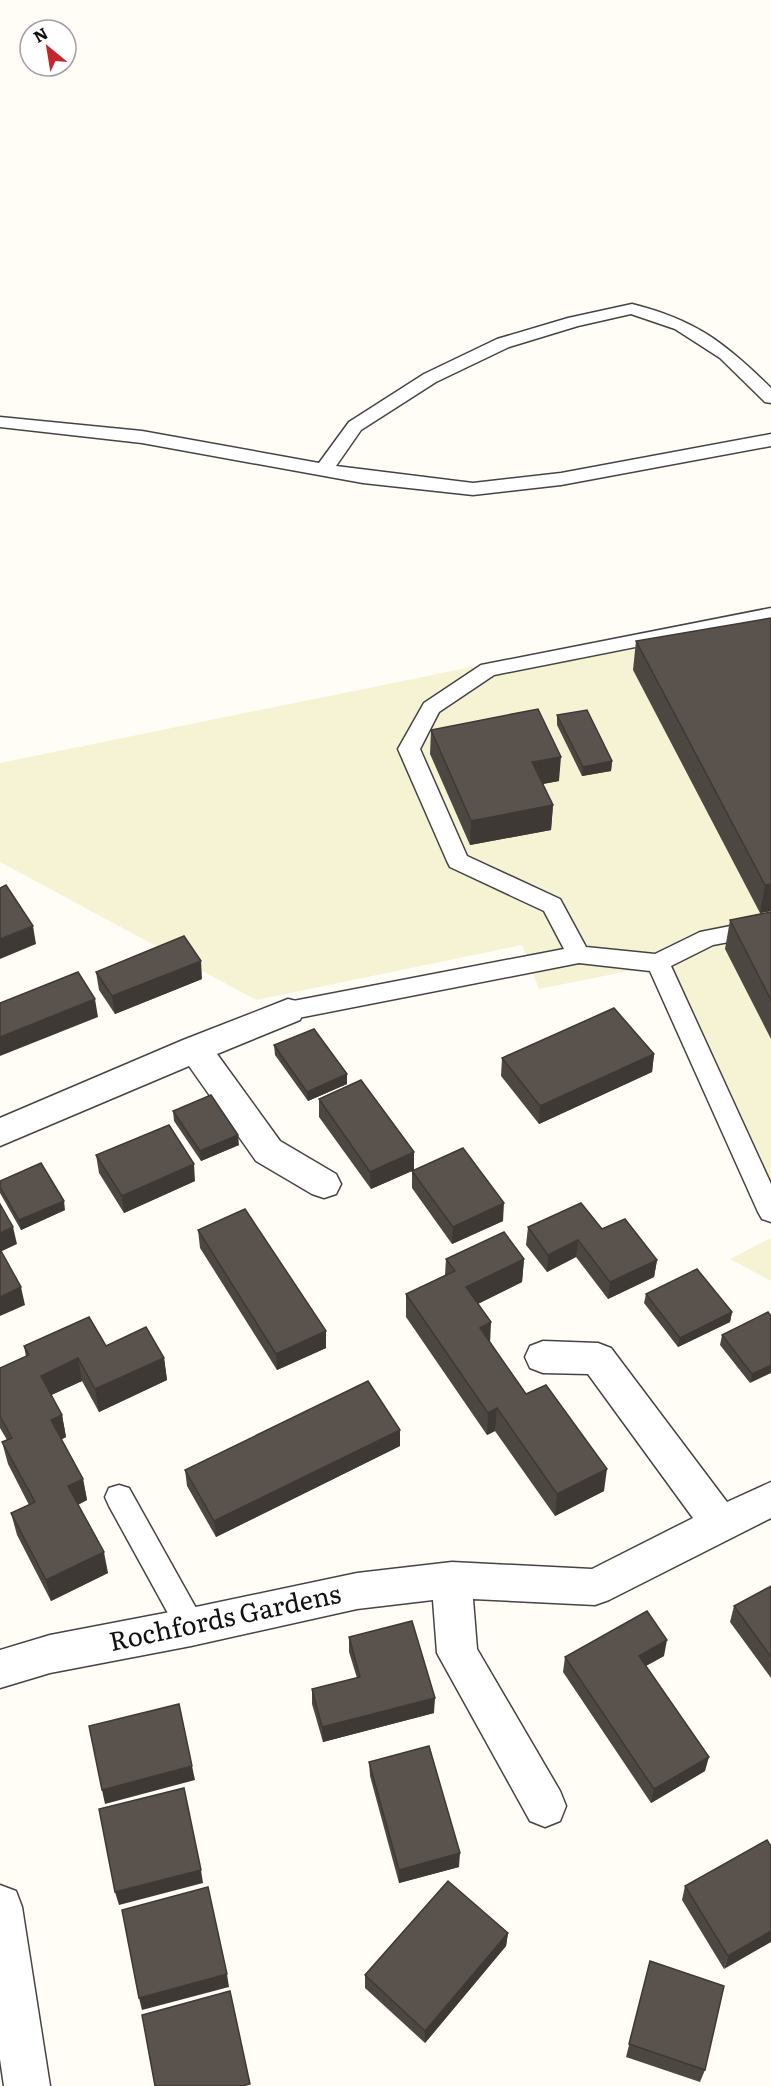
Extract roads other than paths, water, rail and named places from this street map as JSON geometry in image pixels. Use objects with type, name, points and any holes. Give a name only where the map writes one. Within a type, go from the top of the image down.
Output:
[{"type":"street","points":[[0,1133],[195,1048],[288,1011]]},
{"type":"street","points":[[195,1048],[268,1151],[324,1184]]},
{"type":"street","points":[[543,1356],[598,1359],[721,1525]]},
{"type":"street","name":"Rochfords Gardens","points":[[0,1669],[50,1654],[191,1627],[357,1591],[452,1580],[595,1587],[771,1498]]},
{"type":"street","points":[[452,1580],[457,1653],[545,1806]]},
{"type":"street","points":[[0,1907],[27,2086]]},
{"type":"lane","points":[[324,470],[355,426],[430,378],[503,343],[574,322],[632,309],[681,325],[726,354],[762,392],[771,398]]},
{"type":"lane","points":[[0,422],[142,437],[363,477],[473,489],[561,479],[771,440]]},
{"type":"lane","points":[[579,955],[552,905],[458,861],[409,749],[431,708],[488,670],[771,614]]},
{"type":"lane","points":[[288,1011],[579,955],[658,963],[708,938],[771,926]]},
{"type":"lane","points":[[658,963],[771,1212]]},
{"type":"lane","points":[[119,1497],[191,1627]]}]
